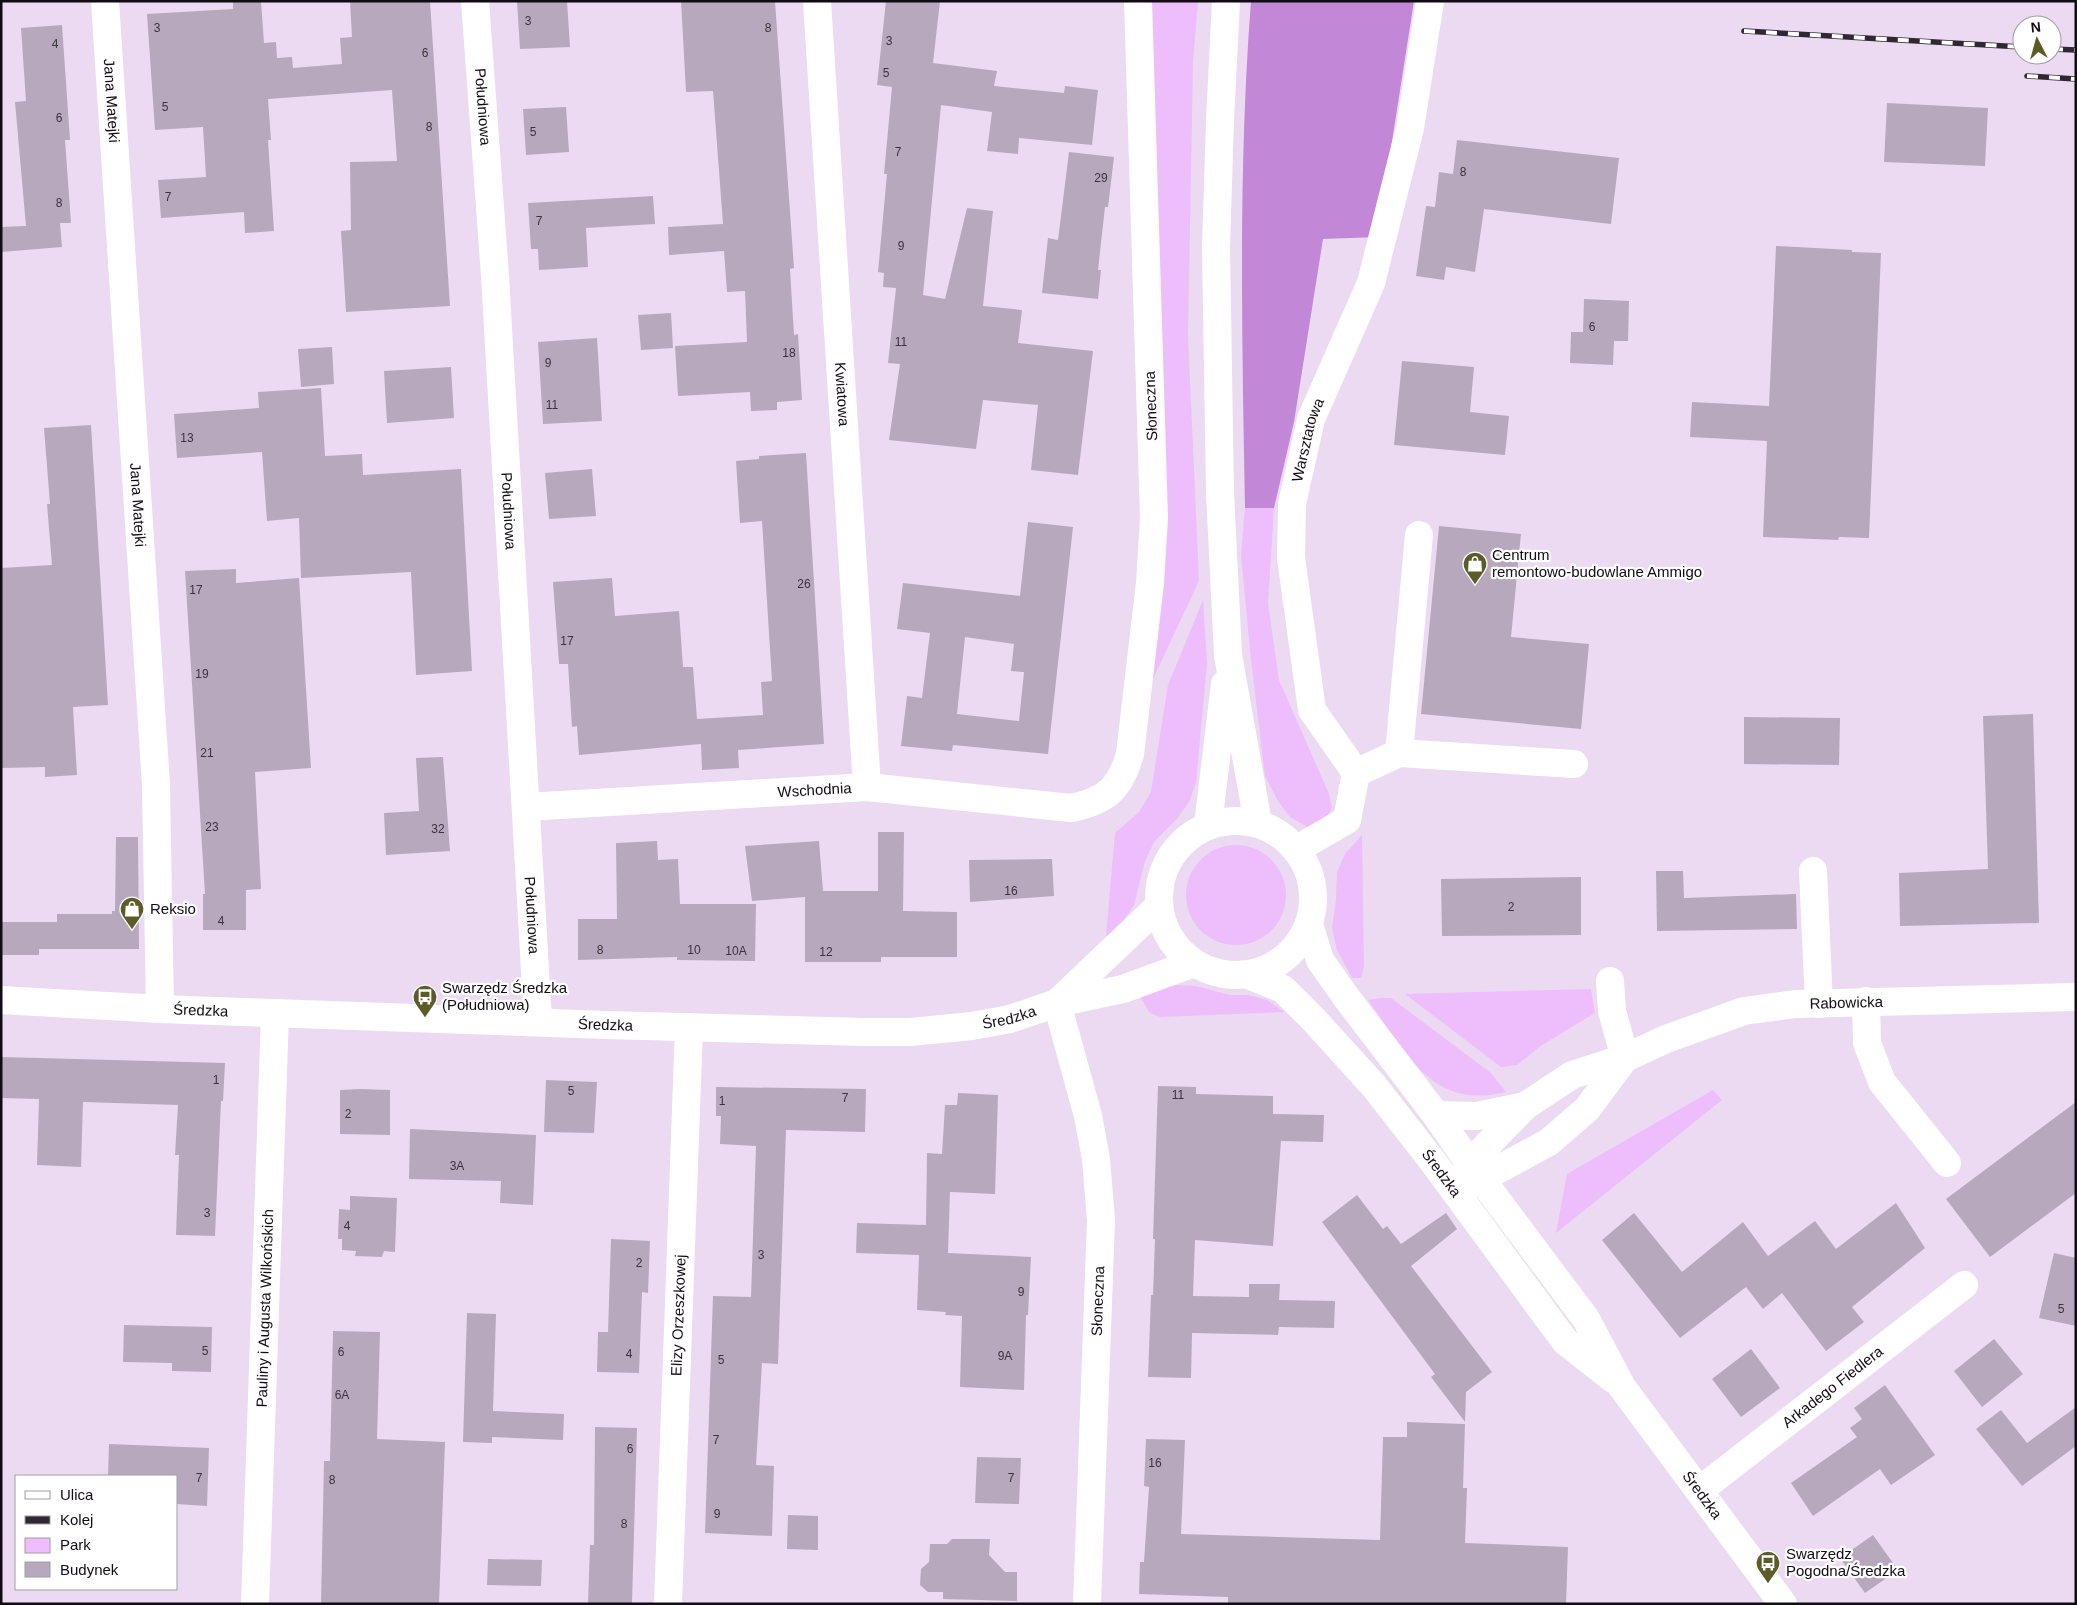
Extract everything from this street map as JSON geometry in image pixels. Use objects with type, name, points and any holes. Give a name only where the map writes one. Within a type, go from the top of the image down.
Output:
[{"type":"street","name":"Jana Matejki","points":[[105,1],[156,785],[160,1009]]},
{"type":"street","name":"Południowa","points":[[474,1],[495,276],[538,1022]]},
{"type":"street","name":"Kwiatowa","points":[[817,1],[867,787]]},
{"type":"street","name":"Słoneczna","points":[[1101,799],[1117,784],[1126,768],[1130,754],[1150,582],[1154,518],[1138,1]]},
{"type":"street","points":[[1226,1],[1220,121],[1216,322],[1220,493],[1228,655],[1258,823]]},
{"type":"street","name":"Warsztatowa","points":[[1356,773],[1312,710],[1291,558],[1292,504],[1311,419],[1371,283],[1410,128],[1430,1]]},
{"type":"street","points":[[1399,753],[1419,535]]},
{"type":"street","points":[[1208,825],[1228,655]]},
{"type":"street","points":[[1297,849],[1347,820],[1356,773],[1399,753],[1574,764]]},
{"type":"street","name":"Wschodnia","points":[[526,807],[867,787],[1071,808],[1101,799]]},
{"type":"street","points":[[1233,820],[1258,823],[1279,833],[1297,849],[1306,863],[1312,879],[1313,913],[1299,943],[1288,956],[1276,965],[1248,975],[1220,974],[1194,963],[1176,947],[1167,931],[1159,906],[1159,885],[1165,866],[1172,854],[1191,835],[1208,825],[1233,820]]},
{"type":"street","points":[[1813,871],[1819,1004]]},
{"type":"street","name":"Średzka","points":[[1057,1003],[1159,906]]},
{"type":"street","name":"Średzka","points":[[1309,924],[1320,960],[1586,1319],[1622,1386],[1783,1604]]},
{"type":"street","name":"Średzka","points":[[1,1000],[160,1009],[689,1027],[910,1032],[1010,1019],[1057,1003],[1123,989],[1194,963]]},
{"type":"street","name":"Średzka","points":[[1248,975],[1283,989],[1314,1020],[1374,1086],[1456,1192],[1565,1341],[1622,1386]]},
{"type":"street","points":[[1610,980],[1612,1011],[1625,1058]]},
{"type":"street","name":"Rabowicka","points":[[1456,1192],[1476,1171],[1525,1106],[1572,1076],[1625,1058],[1666,1039],[1744,1011],[1796,1004],[2076,996]]},
{"type":"street","points":[[1866,1001],[1867,1043],[1882,1082],[1947,1163]]},
{"type":"street","name":"Słoneczna","points":[[1057,1003],[1088,1116],[1099,1185],[1101,1220],[1087,1604]]},
{"type":"street","name":"Pauliny i Augusta Wilkońskich","points":[[255,1604],[275,1013]]},
{"type":"street","name":"Elizy Orzeszkowej","points":[[668,1604],[689,1027]]},
{"type":"street","name":"Rabowicka","points":[[1476,1171],[1549,1142],[1587,1109],[1625,1058]]},
{"type":"street","name":"Rabowicka","points":[[1436,1115],[1477,1116],[1525,1106]]},
{"type":"street","name":"Arkadego Fiedlera","points":[[1700,1490],[1964,1285]]},
{"type":"green space","points":[[1144,1],[1198,1],[1193,61],[1188,336],[1199,581],[1152,681]]},
{"type":"green space","points":[[1245,508],[1274,508],[1268,603],[1279,680],[1329,794],[1332,808],[1327,817],[1314,827],[1307,827],[1290,817],[1278,801],[1265,776],[1241,555]]},
{"type":"green space","points":[[1203,600],[1207,664],[1196,783],[1189,802],[1177,819],[1154,842],[1145,861],[1134,905],[1123,922],[1106,937],[1115,833],[1139,812],[1151,792],[1168,685]]},
{"type":"green space","points":[[1362,835],[1364,966],[1361,978],[1352,978],[1337,950],[1332,928],[1337,872],[1345,854]]},
{"type":"green space","points":[[1236,845],[1255,849],[1271,860],[1282,876],[1286,895],[1282,914],[1271,930],[1255,941],[1236,945],[1217,941],[1201,930],[1190,914],[1186,895],[1190,876],[1201,860],[1217,849]]},
{"type":"green space","points":[[1173,985],[1196,986],[1230,995],[1248,995],[1267,1000],[1284,1012],[1160,1017],[1150,1013],[1137,992]]},
{"type":"green space","points":[[1591,989],[1595,1013],[1542,1045],[1517,1065],[1501,1067],[1405,994]]},
{"type":"green space","points":[[1391,998],[1491,1073],[1506,1092],[1480,1096],[1458,1093],[1439,1085],[1408,1057],[1368,1000]]},
{"type":"green space","points":[[1713,1090],[1722,1100],[1556,1233],[1567,1174]]},
{"type":"shaded area","points":[[1251,1],[1414,1],[1377,237],[1323,239],[1294,422],[1274,508],[1245,508],[1242,318],[1243,191],[1244,128]]},
{"type":"building","points":[[233,1],[261,1],[264,43],[276,42],[277,58],[292,57],[293,68],[342,64],[340,38],[352,37],[350,1],[430,1],[450,306],[346,312],[341,231],[351,230],[350,162],[397,161],[392,90],[268,99],[271,140],[268,140],[274,231],[245,233],[244,212],[161,218],[158,180],[206,177],[203,127],[155,130],[147,14],[233,9]]},
{"type":"building","points":[[517,1],[567,1],[570,47],[520,49]]},
{"type":"building","points":[[681,1],[775,1],[794,268],[790,269],[794,335],[798,334],[802,400],[777,402],[777,410],[751,411],[750,392],[678,396],[675,346],[747,342],[745,291],[727,292],[724,251],[669,255],[668,227],[723,224],[713,91],[686,92]]},
{"type":"building","points":[[886,1],[940,1],[933,63],[997,71],[994,86],[1064,93],[1065,86],[1098,90],[1092,145],[1019,138],[1018,154],[987,151],[992,112],[941,105],[923,295],[945,299],[967,208],[993,211],[983,306],[1022,310],[1018,343],[1093,351],[1078,475],[1031,470],[1038,405],[983,400],[976,449],[889,440],[900,364],[888,363],[896,288],[883,287],[884,273],[878,272],[887,174],[884,174],[892,87],[877,85]]},
{"type":"building","points":[[62,25],[70,140],[65,140],[71,223],[60,223],[62,247],[1,252],[1,227],[26,226],[15,102],[26,101],[21,28]]},
{"type":"building","points":[[1887,103],[1988,108],[1985,166],[1884,162]]},
{"type":"building","points":[[566,107],[569,152],[526,155],[523,109]]},
{"type":"building","points":[[1457,140],[1619,158],[1611,224],[1484,209],[1475,272],[1446,267],[1444,280],[1416,276],[1426,206],[1435,207],[1439,172],[1453,174]]},
{"type":"building","points":[[1069,152],[1114,157],[1108,207],[1105,207],[1098,270],[1101,270],[1098,299],[1042,293],[1048,238],[1058,240]]},
{"type":"building","points":[[653,196],[655,224],[586,228],[588,267],[539,270],[538,249],[531,249],[528,203]]},
{"type":"building","points":[[1776,246],[1881,253],[1869,538],[1839,537],[1838,540],[1763,537],[1767,441],[1690,437],[1692,402],[1769,406]]},
{"type":"building","points":[[1584,299],[1629,301],[1628,341],[1614,341],[1613,365],[1570,363],[1571,332],[1583,332]]},
{"type":"building","points":[[671,313],[673,348],[641,350],[638,315]]},
{"type":"building","points":[[597,338],[602,421],[543,424],[538,342]]},
{"type":"building","points":[[332,347],[334,384],[301,387],[298,349]]},
{"type":"building","points":[[1402,361],[1474,367],[1470,412],[1509,416],[1505,455],[1394,445]]},
{"type":"building","points":[[451,367],[454,418],[387,423],[384,371]]},
{"type":"building","points":[[321,388],[325,456],[362,454],[363,475],[461,469],[472,671],[416,675],[411,572],[301,578],[299,518],[267,521],[262,452],[177,458],[174,414],[259,408],[258,392]]},
{"type":"building","points":[[91,425],[108,705],[73,707],[77,775],[45,777],[45,767],[1,768],[1,568],[52,565],[47,504],[50,504],[44,428]]},
{"type":"building","points":[[806,453],[824,744],[738,750],[739,768],[702,770],[701,744],[579,755],[577,726],[572,727],[568,664],[559,664],[553,582],[612,578],[615,616],[679,611],[683,667],[693,667],[697,719],[763,715],[761,682],[772,681],[762,521],[740,523],[736,461],[759,459],[759,456]]},
{"type":"building","points":[[592,469],[596,516],[549,519],[545,473]]},
{"type":"building","points":[[1028,522],[1073,527],[1048,754],[953,745],[952,751],[901,746],[907,696],[922,698],[930,633],[897,629],[903,583],[1020,596]],"holes":[[[965,637],[1014,644],[1011,671],[1024,672],[1019,721],[957,714]]]},
{"type":"building","name":"Centrum remontowo-budowlane Ammigo","points":[[1439,526],[1521,534],[1511,637],[1589,644],[1581,729],[1421,714]]},
{"type":"building","points":[[236,569],[236,583],[299,578],[311,768],[255,772],[261,889],[246,890],[246,930],[203,930],[203,894],[205,894],[185,571]]},
{"type":"building","points":[[2033,714],[2039,923],[1900,926],[1899,873],[1988,869],[1983,716]]},
{"type":"building","points":[[1744,717],[1840,718],[1839,765],[1744,764]]},
{"type":"building","points":[[443,757],[450,851],[386,855],[384,813],[419,811],[416,758]]},
{"type":"building","points":[[878,832],[904,832],[903,911],[957,912],[957,957],[881,957],[881,962],[805,962],[805,897],[752,901],[745,846],[819,841],[823,891],[878,891]]},
{"type":"building","points":[[116,837],[138,837],[139,949],[39,949],[39,955],[1,955],[1,922],[57,922],[57,914],[112,914],[112,911],[115,911]]},
{"type":"building","points":[[657,841],[658,860],[678,859],[680,904],[756,904],[755,961],[677,960],[677,957],[578,960],[578,919],[617,919],[616,843]]},
{"type":"building","points":[[1052,859],[1054,896],[970,902],[969,860]]},
{"type":"building","points":[[1656,871],[1683,871],[1684,898],[1796,894],[1797,929],[1657,931]]},
{"type":"building","points":[[1581,877],[1581,935],[1442,936],[1441,879]]},
{"type":"building","points":[[1,1057],[225,1063],[223,1101],[221,1101],[215,1236],[176,1235],[179,1155],[175,1155],[178,1105],[83,1102],[81,1167],[37,1165],[39,1099],[1,1098]]},
{"type":"building","points":[[546,1080],[597,1082],[594,1133],[544,1132]]},
{"type":"building","points":[[1158,1086],[1196,1087],[1196,1094],[1273,1096],[1273,1114],[1324,1115],[1323,1142],[1281,1141],[1273,1246],[1195,1240],[1193,1296],[1249,1297],[1249,1284],[1280,1284],[1279,1300],[1335,1301],[1334,1328],[1279,1327],[1278,1335],[1192,1333],[1191,1378],[1148,1377],[1155,1239],[1153,1239]]},
{"type":"building","points":[[716,1087],[866,1089],[865,1132],[786,1130],[778,1364],[762,1363],[756,1465],[774,1466],[772,1536],[705,1533],[713,1296],[751,1297],[756,1146],[720,1144],[721,1116],[716,1116]]},
{"type":"building","points":[[340,1090],[390,1090],[390,1135],[340,1134]]},
{"type":"building","points":[[958,1093],[998,1095],[995,1194],[950,1192],[948,1253],[1031,1257],[1028,1315],[1026,1315],[1024,1390],[960,1387],[962,1316],[945,1315],[946,1312],[917,1310],[919,1255],[856,1253],[857,1223],[926,1225],[927,1153],[942,1154],[945,1105],[957,1105]]},
{"type":"building","points":[[2076,1102],[2076,1193],[1990,1257],[1946,1199]]},
{"type":"building","points":[[410,1129],[536,1135],[533,1205],[500,1203],[501,1181],[409,1179]]},
{"type":"building","points":[[1357,1195],[1383,1229],[1387,1226],[1401,1244],[1446,1213],[1457,1229],[1411,1266],[1492,1372],[1466,1392],[1465,1422],[1431,1377],[1435,1374],[1322,1222]]},
{"type":"building","points":[[350,1196],[397,1198],[395,1252],[384,1251],[382,1257],[355,1256],[356,1251],[342,1250],[342,1239],[338,1239],[339,1209],[350,1210]]},
{"type":"building","points":[[1896,1203],[1925,1248],[1852,1307],[1864,1322],[1826,1351],[1782,1293],[1763,1309],[1746,1287],[1680,1338],[1602,1240],[1634,1213],[1682,1272],[1743,1222],[1768,1256],[1815,1221],[1836,1249]]},
{"type":"building","points":[[611,1239],[650,1241],[648,1293],[642,1292],[639,1373],[597,1372],[598,1332],[608,1332]]},
{"type":"building","points":[[2054,1253],[2076,1258],[2076,1326],[2039,1318]]},
{"type":"building","points":[[467,1313],[496,1314],[493,1411],[564,1414],[563,1440],[492,1437],[492,1443],[463,1442]]},
{"type":"building","points":[[124,1325],[212,1327],[211,1372],[172,1371],[172,1363],[123,1362]]},
{"type":"building","points":[[333,1331],[380,1332],[377,1439],[445,1442],[439,1604],[321,1604],[324,1461],[330,1461]]},
{"type":"building","points":[[1994,1339],[2023,1374],[1982,1407],[1954,1371]]},
{"type":"building","points":[[1751,1349],[1780,1388],[1741,1417],[1712,1379]]},
{"type":"building","points":[[1885,1385],[1935,1455],[1891,1485],[1880,1469],[1813,1516],[1791,1483],[1857,1437],[1850,1428],[1862,1419],[1854,1408]]},
{"type":"building","points":[[2076,1407],[2076,1446],[2022,1486],[1976,1429],[2001,1410],[2027,1443]]},
{"type":"building","points":[[1407,1422],[1465,1424],[1463,1488],[1467,1488],[1465,1543],[1568,1547],[1566,1604],[1228,1604],[1228,1597],[1139,1594],[1140,1562],[1144,1562],[1149,1487],[1144,1486],[1146,1439],[1185,1440],[1181,1534],[1380,1540],[1383,1437],[1407,1437]]},
{"type":"building","points":[[595,1427],[637,1428],[632,1604],[588,1604],[590,1545],[594,1545]]},
{"type":"building","points":[[109,1444],[209,1448],[207,1506],[178,1504],[178,1475],[108,1475]]},
{"type":"building","points":[[977,1457],[1021,1458],[1019,1504],[975,1503]]},
{"type":"building","points":[[788,1515],[818,1516],[818,1550],[787,1549]]},
{"type":"building","points":[[1873,1535],[1898,1570],[1865,1593],[1840,1558]]},
{"type":"building","points":[[952,1539],[990,1539],[989,1555],[1005,1572],[1017,1572],[1017,1601],[943,1599],[943,1592],[928,1592],[920,1585],[921,1569],[929,1562],[930,1544],[947,1544]]},
{"type":"building","points":[[488,1559],[542,1560],[541,1586],[487,1585]]},
{"type":"railway","points":[[1744,31],[2012,46]]},
{"type":"railway","points":[[2062,49],[2076,50]]},
{"type":"railway","points":[[2027,76],[2076,79]]},
{"type":"place","name":"Centrum remontowo-budowlane Ammigo","points":[[1475,585]]},
{"type":"place","name":"Reksio","points":[[132,930]]},
{"type":"place","name":"Swarzędz Średzka (Południowa)","points":[[425,1018]]},
{"type":"place","name":"Swarzędz Pogodna/Średzka","points":[[1768,1584]]}]
